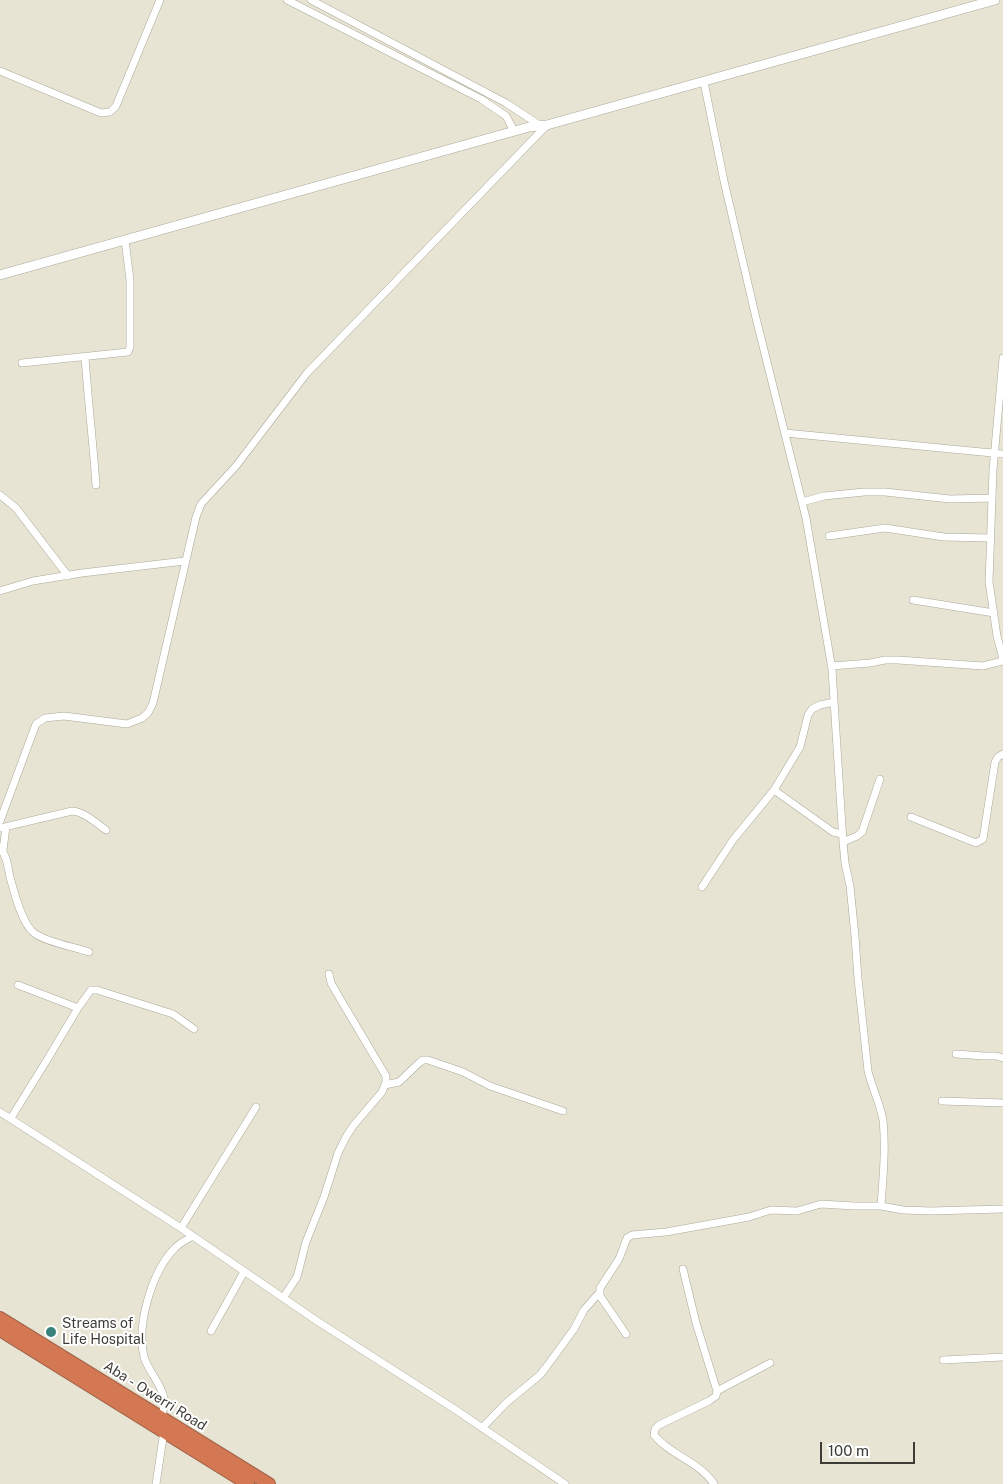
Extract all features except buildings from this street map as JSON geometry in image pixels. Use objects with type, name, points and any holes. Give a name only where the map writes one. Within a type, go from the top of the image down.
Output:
[{"type":"highway","name":"Aba - Owerri Road","points":[[0,1318],[269,1484]]},
{"type":"highway","name":"Aba - Owerri Road","points":[[0,1330],[248,1484]]},
{"type":"main road","points":[[0,275],[530,127],[544,126],[704,82],[995,0]]},
{"type":"street","points":[[0,70],[101,113],[110,112],[116,106],[160,0]]},
{"type":"street","points":[[287,0],[481,99],[506,116],[514,132]]},
{"type":"street","points":[[0,820],[36,724],[45,718],[64,716],[127,724],[142,718],[148,713],[153,703],[185,561],[201,504],[236,466],[307,373],[544,126],[506,103],[312,0]]},
{"type":"street","points":[[704,82],[724,181],[802,502],[831,666],[842,834],[854,919],[858,979],[868,1071],[873,1091],[880,1105],[882,1119],[884,1146],[881,1206]]},
{"type":"street","points":[[22,363],[128,352],[130,347],[130,280],[125,240]]},
{"type":"street","points":[[85,357],[96,485]]},
{"type":"street","points":[[831,666],[898,660],[983,666],[1003,660],[997,636],[989,582],[994,452],[1003,358]]},
{"type":"street","points":[[785,433],[1003,454]]},
{"type":"street","points":[[802,502],[824,496],[864,492],[950,498],[992,498]]},
{"type":"street","points":[[0,495],[16,508],[68,576]]},
{"type":"street","points":[[830,536],[885,528],[944,537],[990,538]]},
{"type":"street","points":[[0,591],[33,582],[68,576],[185,561]]},
{"type":"street","points":[[913,600],[994,613]]},
{"type":"street","points":[[702,887],[733,840],[774,790],[800,748],[808,715],[812,709],[834,702]]},
{"type":"street","points":[[911,817],[976,843],[980,842],[983,839],[995,762],[1003,754]]},
{"type":"street","points":[[843,842],[862,832],[880,779]]},
{"type":"street","points":[[774,790],[833,832],[842,834]]},
{"type":"street","points":[[89,952],[42,938],[28,927],[16,902],[1,849],[3,827],[78,811],[106,830]]},
{"type":"street","points":[[283,1298],[297,1277],[306,1242],[342,1145],[354,1126],[382,1092],[385,1085],[386,1076],[342,1002],[331,982],[329,974]]},
{"type":"street","points":[[18,985],[78,1008]]},
{"type":"street","points":[[11,1118],[91,990],[97,990],[173,1014],[194,1029]]},
{"type":"street","points":[[956,1054],[1003,1058]]},
{"type":"street","points":[[385,1085],[399,1082],[420,1062],[428,1060],[463,1072],[490,1086],[562,1110]]},
{"type":"street","points":[[942,1101],[1003,1103]]},
{"type":"street","points":[[181,1228],[256,1107]]},
{"type":"street","points":[[0,1112],[181,1228],[244,1272],[565,1484]]},
{"type":"street","points":[[482,1428],[506,1403],[540,1375],[547,1366],[574,1329],[584,1310],[599,1293],[600,1288],[618,1259],[627,1238],[632,1235],[666,1232],[749,1217],[771,1210],[797,1211],[821,1204],[881,1206],[903,1210],[931,1211],[1003,1208]]},
{"type":"street","points":[[162,1417],[164,1400],[161,1388],[145,1359],[142,1348],[143,1320],[152,1288],[171,1253],[182,1242],[193,1236]]},
{"type":"street","points":[[683,1269],[696,1323],[717,1391],[716,1396],[709,1401],[659,1425],[655,1429],[654,1435],[666,1446],[698,1468],[714,1484]]},
{"type":"street","points":[[210,1331],[244,1272]]},
{"type":"street","points":[[599,1293],[626,1334]]},
{"type":"street","points":[[943,1360],[1003,1357]]},
{"type":"street","points":[[717,1391],[770,1363]]},
{"type":"street","points":[[156,1484],[164,1431]]},
{"type":"place","name":"Streams of Life Hospital","points":[[51,1332]]}]
